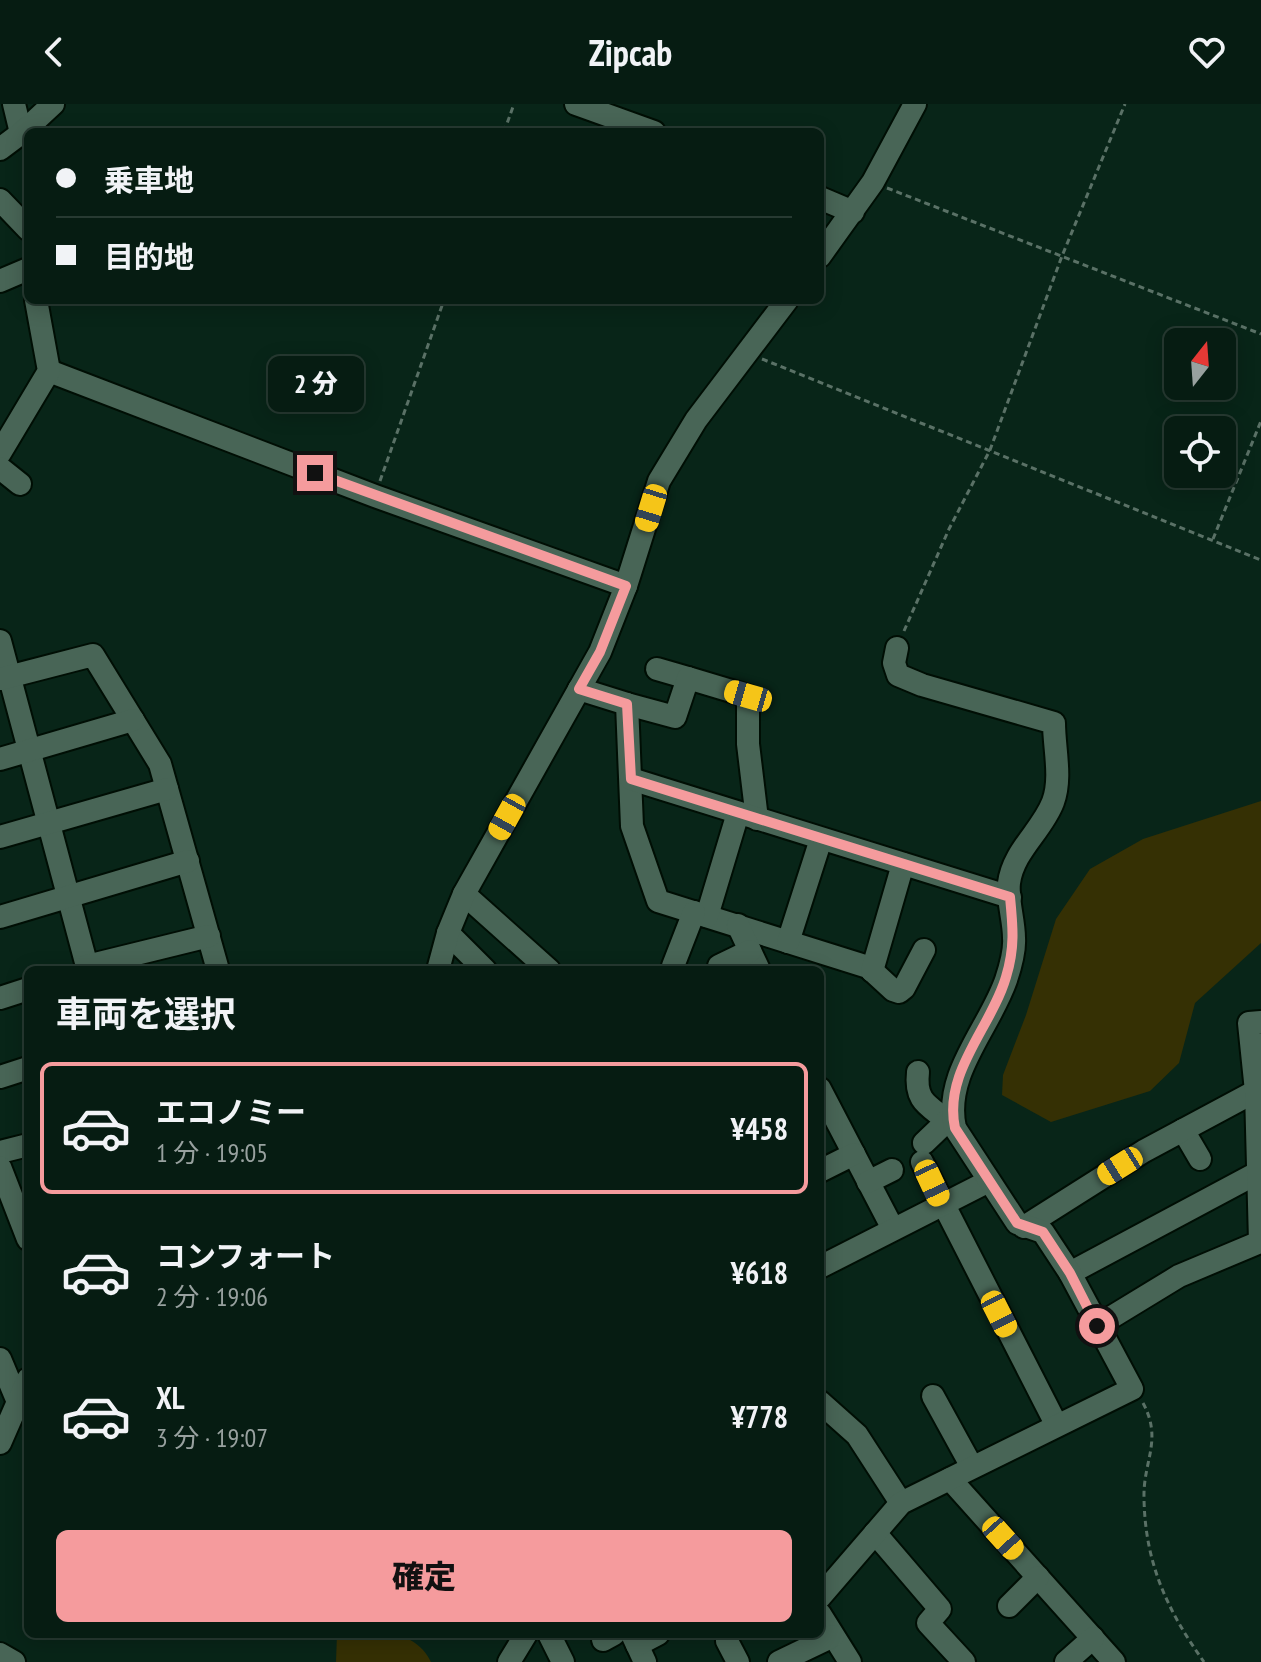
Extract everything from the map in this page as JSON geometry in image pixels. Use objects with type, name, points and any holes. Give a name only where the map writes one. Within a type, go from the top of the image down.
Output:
[{"type":"street","points":[[14,104],[21,133]]},
{"type":"street","points":[[27,128],[53,104]]},
{"type":"street","points":[[576,104],[643,128]]},
{"type":"street","points":[[824,251],[873,182],[915,104]]},
{"type":"street","points":[[0,149],[24,130]]},
{"type":"street","points":[[0,200],[24,225]]},
{"type":"street","points":[[824,200],[853,212]]},
{"type":"street","points":[[0,281],[24,271]]},
{"type":"street","points":[[0,453],[49,371],[37,304]]},
{"type":"street","points":[[439,966],[464,894],[600,652],[626,586],[659,481],[696,420],[784,304]]},
{"type":"street","points":[[49,371],[375,496],[626,586]]},
{"type":"street","points":[[0,468],[20,484]]},
{"type":"street","points":[[0,641],[5,677],[30,750],[86,966]]},
{"type":"street","points":[[897,648],[894,663],[898,675],[922,685],[1054,723],[1055,794],[1052,804],[1016,859],[1009,883],[1015,942],[1009,967],[986,1025],[960,1071],[951,1124],[923,1152],[941,1203],[1056,1424]]},
{"type":"street","points":[[5,677],[93,655],[160,764],[217,966]]},
{"type":"street","points":[[657,669],[748,696],[748,816],[673,966]]},
{"type":"street","points":[[579,689],[675,717],[688,678]]},
{"type":"street","points":[[627,704],[632,826],[658,901],[868,967],[899,992],[924,950]]},
{"type":"street","points":[[0,759],[133,720]]},
{"type":"street","points":[[631,779],[1010,897]]},
{"type":"street","points":[[0,837],[167,789]]},
{"type":"street","points":[[788,942],[821,839]]},
{"type":"street","points":[[0,917],[188,861]]},
{"type":"street","points":[[872,971],[903,864]]},
{"type":"street","points":[[464,894],[545,966]]},
{"type":"street","points":[[719,966],[755,960],[738,925]]},
{"type":"street","points":[[448,933],[481,966]]},
{"type":"street","points":[[95,966],[209,936]]},
{"type":"street","points":[[0,998],[24,990]]},
{"type":"street","points":[[1097,1326],[1179,1276],[1260,1242],[1256,1091],[1249,1023],[1261,1022]]},
{"type":"street","points":[[0,1077],[24,1069]]},
{"type":"street","points":[[824,1592],[901,1503],[1132,1389],[1070,1273],[1043,1232],[1017,1223],[951,1124],[924,1102],[916,1090],[918,1072]]},
{"type":"street","points":[[1024,1227],[1144,1151],[1256,1091]]},
{"type":"street","points":[[824,1097],[893,1229]]},
{"type":"street","points":[[1183,1130],[1200,1159]]},
{"type":"street","points":[[0,1152],[24,1146]]},
{"type":"street","points":[[824,1169],[854,1154]]},
{"type":"street","points":[[0,1167],[8,1211],[24,1233]]},
{"type":"street","points":[[1070,1273],[1259,1168]]},
{"type":"street","points":[[868,1182],[892,1170]]},
{"type":"street","points":[[824,1265],[989,1181]]},
{"type":"street","points":[[0,1359],[18,1402]]},
{"type":"street","points":[[0,1443],[24,1388]]},
{"type":"street","points":[[933,1396],[972,1467]]},
{"type":"street","points":[[824,1408],[857,1435],[901,1503]]},
{"type":"street","points":[[950,1479],[1114,1662]]},
{"type":"street","points":[[875,1533],[940,1609],[928,1623],[964,1662]]},
{"type":"street","points":[[1009,1606],[1038,1577]]},
{"type":"street","points":[[824,1621],[850,1662]]},
{"type":"street","points":[[779,1662],[833,1636]]},
{"type":"street","points":[[509,1662],[524,1638]]},
{"type":"street","points":[[551,1638],[563,1662]]},
{"type":"street","points":[[1066,1662],[1093,1638]]},
{"type":"street","points":[[727,1641],[738,1662]]},
{"type":"street","points":[[0,1654],[14,1662]]},
{"type":"path","points":[[505,128],[514,104]]},
{"type":"path","points":[[897,648],[949,529],[990,450],[1062,256],[1125,104]]},
{"type":"path","points":[[873,182],[1261,334]]},
{"type":"path","points":[[375,496],[443,304]]},
{"type":"path","points":[[748,353],[1261,560]]},
{"type":"path","points":[[1213,539],[1261,421]]},
{"type":"path","points":[[1132,1389],[1145,1405],[1153,1427],[1144,1495],[1147,1540],[1163,1597],[1204,1662]]},
{"type":"shaded area","points":[[1261,801],[1261,943],[1195,1003],[1179,1063],[1150,1091],[1051,1122],[1002,1095],[1003,1075],[1026,1015],[1056,919],[1090,869],[1143,839]]},
{"type":"shaded area","points":[[337,1638],[404,1638],[423,1650],[431,1662],[336,1662]]},
{"type":"route","points":[[315,473],[626,586],[600,652],[579,689],[627,704],[631,779],[1010,897],[1015,942],[1006,979],[957,1080],[952,1111],[955,1128],[1017,1223],[1043,1232],[1070,1273],[1097,1326]]}]
